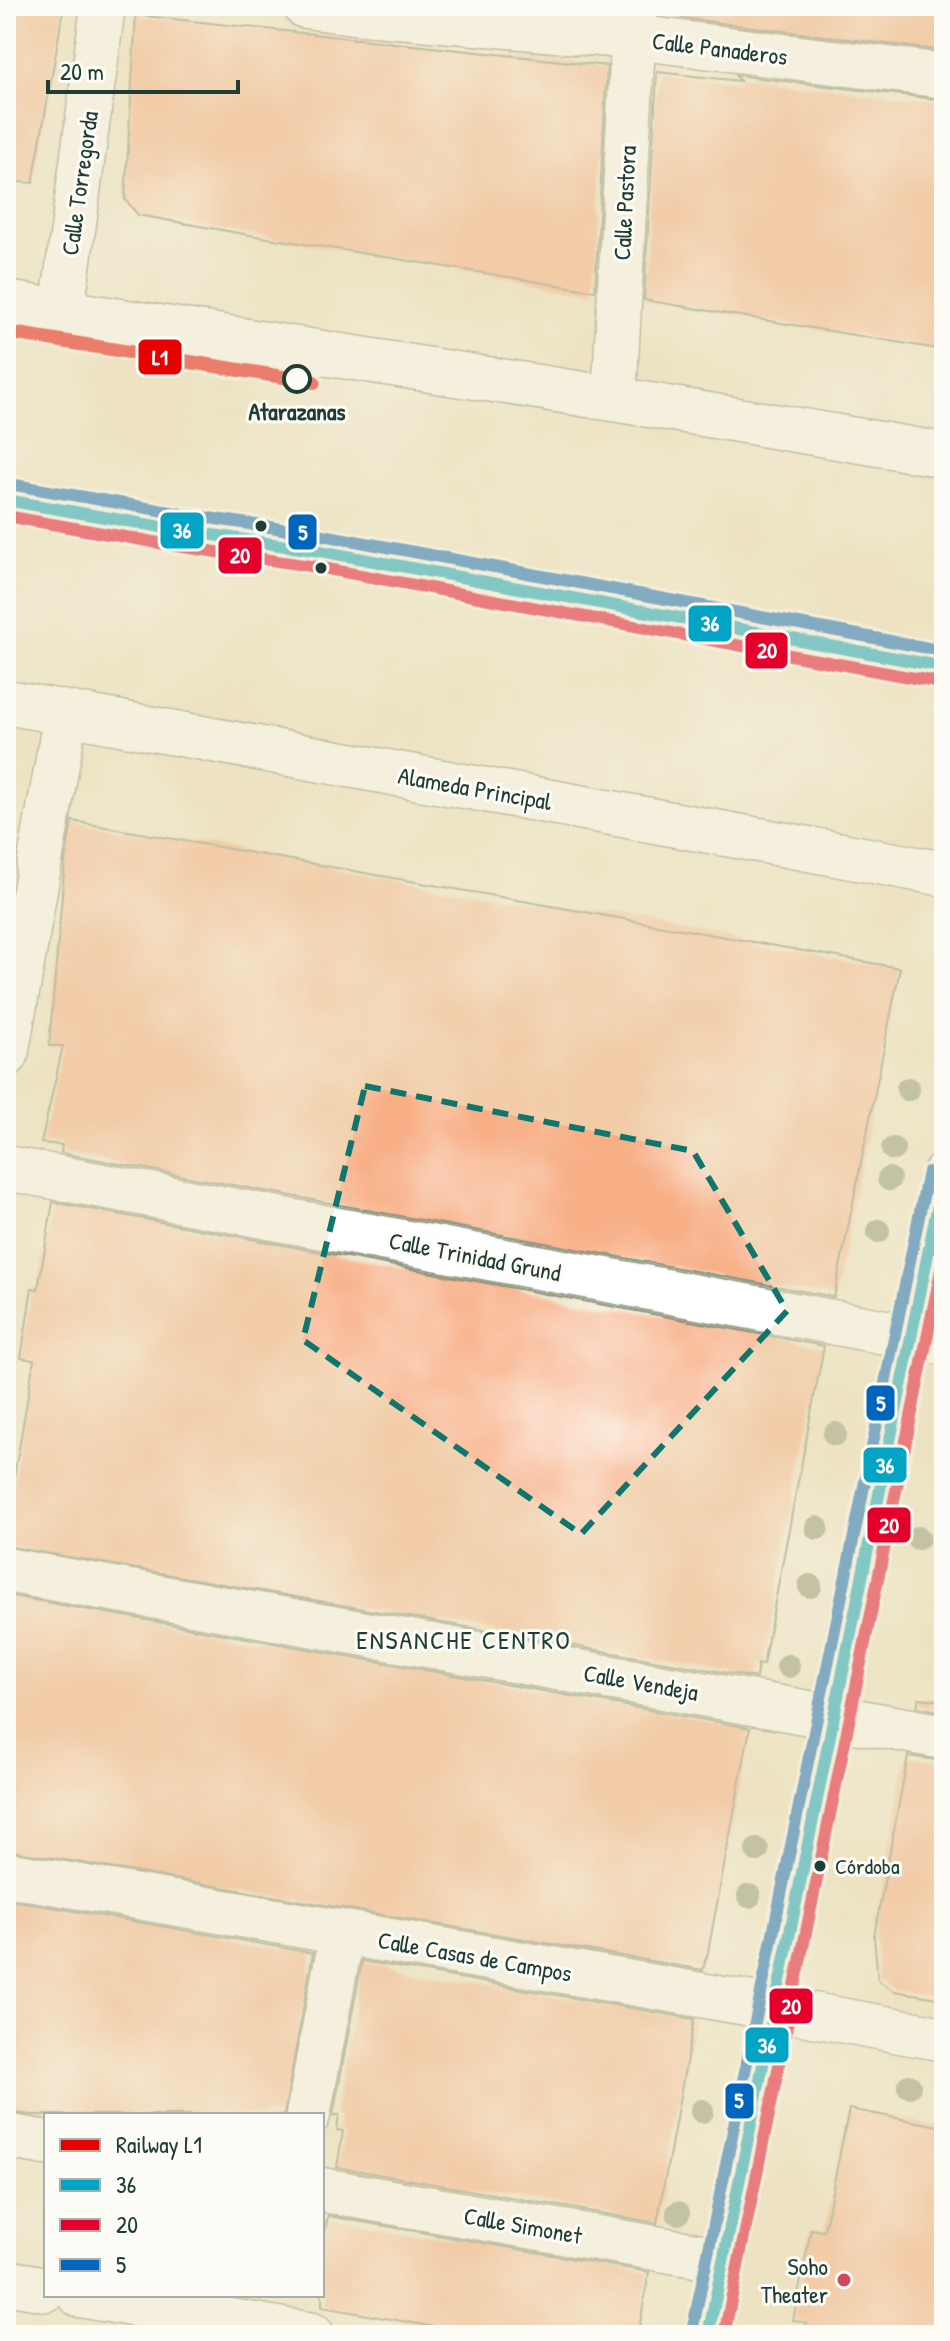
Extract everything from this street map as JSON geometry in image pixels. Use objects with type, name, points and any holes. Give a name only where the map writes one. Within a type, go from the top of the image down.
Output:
[{"type":"street","name":"Calle Torregorda","points":[[62,312],[103,6]]},
{"type":"street","name":"Calle Panaderos","points":[[305,6],[353,12],[634,22],[944,76]]},
{"type":"street","name":"Calle Pastora","points":[[614,399],[634,22]]},
{"type":"street","points":[[6,303],[614,399],[944,455]]},
{"type":"street","points":[[6,500],[320,551],[944,667]]},
{"type":"street","name":"Alameda Principal","points":[[6,702],[944,874]]},
{"type":"street","points":[[6,1055],[66,713]]},
{"type":"street","name":"Calle Trinidad Grund","points":[[6,1168],[928,1340]]},
{"type":"street","points":[[708,2335],[835,1717],[928,1340],[944,1175]]},
{"type":"street","name":"Calle Vendeja","points":[[6,1570],[944,1737]]},
{"type":"street","name":"Calle Casas de Campos","points":[[6,1874],[944,2039]]},
{"type":"street","points":[[308,2113],[342,1933]]},
{"type":"street","points":[[6,2136],[44,2143]]},
{"type":"street","name":"Calle Simonet","points":[[324,2190],[724,2260]]},
{"type":"street","points":[[6,2282],[44,2289]]},
{"type":"street","points":[[96,2297],[271,2319],[312,2335]]},
{"type":"highlighted area","points":[[365,1086],[693,1151],[787,1311],[581,1534],[303,1340]]},
{"type":"building","points":[[6,6],[64,6],[33,183],[6,181]]},
{"type":"building","points":[[671,6],[944,6],[944,51],[682,18]]},
{"type":"building","points":[[136,15],[607,66],[595,291],[138,215],[125,199]]},
{"type":"building","points":[[657,72],[740,81],[735,75],[944,100],[944,350],[644,300]]},
{"type":"building","points":[[72,821],[900,968],[834,1297],[61,1153],[62,1145],[41,1143],[63,1046],[49,1046],[65,861]]},
{"type":"building","points":[[53,1202],[824,1346],[763,1665],[758,1664],[756,1678],[6,1546],[6,1524],[34,1360],[21,1358],[32,1288],[38,1289]]},
{"type":"building","points":[[6,1595],[750,1728],[703,1970],[6,1850]]},
{"type":"building","points":[[919,1698],[944,1701],[944,1712],[917,1707]]},
{"type":"building","points":[[908,1756],[944,1761],[944,1999],[894,1991],[878,1980],[874,1936]]},
{"type":"building","points":[[6,1899],[313,1953],[284,2113],[31,2115],[6,2112]]},
{"type":"building","points":[[362,1961],[694,2019],[657,2223],[337,2167],[343,2131],[337,2130],[339,2115],[333,2115]]},
{"type":"building","points":[[849,2109],[944,2127],[944,2335],[804,2335],[806,2323],[793,2320],[811,2229],[824,2231]]},
{"type":"building","points":[[328,2216],[649,2272],[638,2335],[481,2335],[322,2307],[324,2237]]},
{"type":"rail line","name":"L1","points":[[6,332],[314,382]]},
{"type":"transit line","name":"5","points":[[9,484],[323,535],[944,651]]},
{"type":"transit line","name":"36","points":[[6,500],[320,551],[944,667]]},
{"type":"transit line","name":"20","points":[[6,516],[317,567],[941,683]]},
{"type":"transit line","name":"5","points":[[692,2332],[928,1172]]},
{"type":"transit line","name":"36","points":[[708,2335],[944,1175]]},
{"type":"transit line","name":"20","points":[[724,2335],[944,1255]]},
{"type":"place","name":"Atarazanas","points":[[297,379]]},
{"type":"place","name":"Córdoba","points":[[820,1866]]},
{"type":"place","name":"Soho Theater","points":[[844,2280]]},
{"type":"district","name":"ENSANCHE CENTRO","points":[[464,1639]]}]
